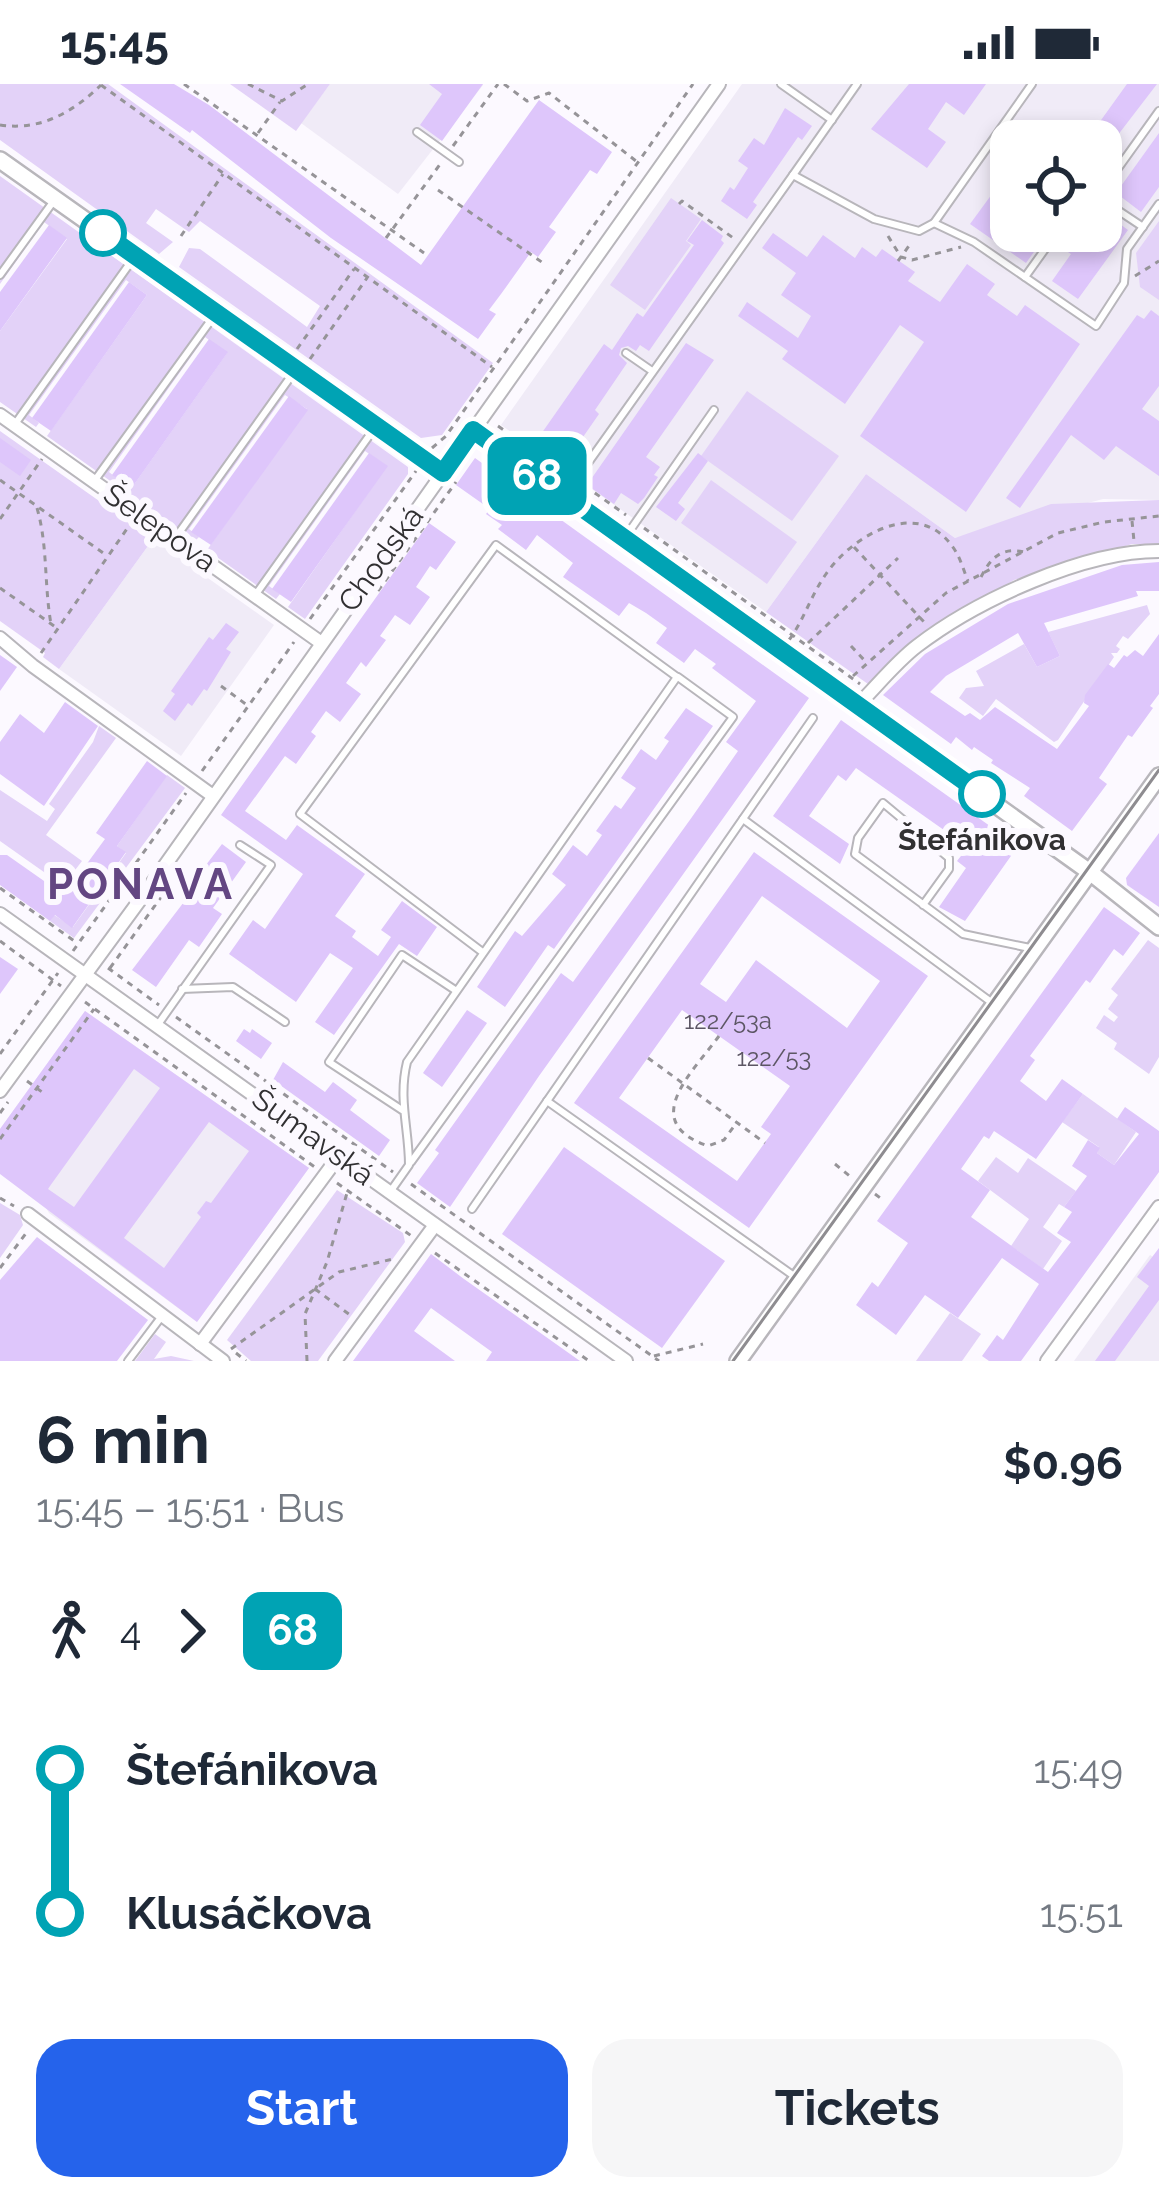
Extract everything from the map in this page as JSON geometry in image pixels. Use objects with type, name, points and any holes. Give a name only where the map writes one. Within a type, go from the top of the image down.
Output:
[{"type":"street","name":"Chodská","points":[[0,1091],[443,473],[480,436],[719,84]]},
{"type":"street","points":[[0,160],[216,313],[300,361],[376,426],[430,449],[443,473]]},
{"type":"street","name":"Šelepova","points":[[0,415],[320,642]]},
{"type":"street","points":[[480,436],[1159,927]]},
{"type":"street","points":[[857,706],[916,647],[1014,586],[1136,551],[1159,551]]},
{"type":"street","points":[[0,638],[213,796]]},
{"type":"street","points":[[738,1361],[1159,776]]},
{"type":"street","name":"Šumavská","points":[[0,914],[626,1361]]},
{"type":"street","points":[[200,1344],[339,1156]]},
{"type":"street","points":[[1047,1361],[1155,1213]]},
{"type":"street","points":[[31,1217],[200,1344],[227,1355]]},
{"type":"street","points":[[335,1361],[435,1225]]},
{"type":"lane","points":[[781,84],[832,119]]},
{"type":"lane","points":[[578,477],[857,84]]},
{"type":"lane","points":[[1007,120],[1032,84]]},
{"type":"lane","points":[[1122,165],[1159,111]]},
{"type":"lane","points":[[417,132],[458,162]]},
{"type":"lane","points":[[793,175],[874,219],[919,231],[934,223],[990,144]]},
{"type":"lane","points":[[0,275],[55,199]]},
{"type":"lane","points":[[934,223],[974,242],[1096,326],[1124,283],[1127,249],[1159,204]]},
{"type":"lane","points":[[1122,212],[1142,227]]},
{"type":"lane","points":[[1025,278],[1043,252]]},
{"type":"lane","points":[[15,425],[135,256]]},
{"type":"lane","points":[[94,482],[216,313]]},
{"type":"lane","points":[[626,352],[652,370]]},
{"type":"lane","points":[[175,539],[300,361]]},
{"type":"lane","points":[[624,538],[715,410]]},
{"type":"lane","points":[[255,596],[376,426]]},
{"type":"lane","points":[[390,1192],[733,717],[496,544],[300,814],[481,951]]},
{"type":"lane","points":[[409,1165],[402,1110],[407,1062],[677,676]]},
{"type":"lane","points":[[472,1208],[813,718]]},
{"type":"lane","points":[[923,904],[949,869],[949,858],[883,803],[858,838],[855,854],[963,934],[1034,948]]},
{"type":"lane","points":[[743,819],[994,1004]]},
{"type":"lane","points":[[157,1026],[271,865],[240,844]]},
{"type":"lane","points":[[402,1110],[329,1062],[402,955],[455,990]]},
{"type":"lane","points":[[182,989],[233,987],[285,1022]]},
{"type":"lane","points":[[547,1101],[796,1278]]},
{"type":"lane","points":[[128,1361],[162,1316]]},
{"type":"path","points":[[184,84],[424,253]]},
{"type":"path","points":[[248,84],[281,100]]},
{"type":"path","points":[[257,135],[281,100],[308,84]]},
{"type":"path","points":[[504,84],[527,101],[549,93],[637,162]]},
{"type":"path","points":[[72,953],[430,449],[446,436],[693,84]]},
{"type":"path","points":[[0,124],[16,127],[56,118],[99,85],[492,367]]},
{"type":"path","points":[[557,113],[564,104]]},
{"type":"path","points":[[596,141],[602,132]]},
{"type":"path","points":[[181,236],[224,173]]},
{"type":"path","points":[[438,190],[546,265]]},
{"type":"path","points":[[679,204],[682,201],[743,244]]},
{"type":"path","points":[[874,219],[900,259]]},
{"type":"path","points":[[386,238],[392,230]]},
{"type":"path","points":[[900,259],[919,231]]},
{"type":"path","points":[[900,259],[912,260],[974,242]]},
{"type":"path","points":[[1124,283],[1159,261]]},
{"type":"path","points":[[300,361],[355,267]]},
{"type":"path","points":[[300,361],[368,277]]},
{"type":"path","points":[[480,436],[499,425],[567,473]]},
{"type":"path","points":[[0,519],[43,458]]},
{"type":"path","points":[[0,480],[107,556]]},
{"type":"path","points":[[584,485],[871,692]]},
{"type":"path","points":[[36,505],[46,538],[51,624]]},
{"type":"path","points":[[852,677],[946,593],[1058,533],[1159,516]]},
{"type":"path","points":[[1132,519],[1136,551]]},
{"type":"path","points":[[41,653],[132,521]]},
{"type":"path","points":[[799,626],[828,570],[853,545],[886,526],[919,524],[940,533],[951,544],[968,583]]},
{"type":"path","points":[[853,545],[920,618]]},
{"type":"path","points":[[981,577],[998,554],[1026,552]]},
{"type":"path","points":[[807,644],[898,558]]},
{"type":"path","points":[[0,588],[58,629]]},
{"type":"path","points":[[851,646],[868,664]]},
{"type":"path","points":[[221,686],[249,706]]},
{"type":"path","points":[[0,888],[85,951]]},
{"type":"path","points":[[0,941],[62,987]]},
{"type":"path","points":[[103,965],[658,1361]]},
{"type":"path","points":[[0,1054],[60,971]]},
{"type":"path","points":[[78,999],[318,1169]]},
{"type":"path","points":[[0,1139],[94,1008]]},
{"type":"path","points":[[719,1036],[684,1084],[672,1115],[674,1124],[694,1142],[715,1145],[736,1122]]},
{"type":"path","points":[[648,1058],[765,1143]]},
{"type":"path","points":[[25,1080],[39,1090]]},
{"type":"path","points":[[331,1179],[589,1361]]},
{"type":"path","points":[[307,1361],[304,1314],[347,1191]]},
{"type":"path","points":[[0,1198],[31,1217],[0,1268]]},
{"type":"path","points":[[227,1355],[350,1267],[412,1257]]},
{"type":"path","points":[[315,1289],[351,1316]]},
{"type":"path","points":[[652,1356],[703,1344]]},
{"type":"shaded area","points":[[0,84],[108,84],[493,363],[442,435],[421,438],[179,267],[189,248],[200,249],[307,327],[320,306],[200,221],[189,232],[156,209],[146,223],[173,242],[159,254],[0,140]]},
{"type":"shaded area","points":[[230,84],[330,84],[296,131]]},
{"type":"shaded area","points":[[330,84],[483,85],[398,194],[301,123]]},
{"type":"shaded area","points":[[742,84],[1159,84],[1159,500],[1103,499],[955,538],[866,474],[766,612],[501,425]]},
{"type":"shaded area","points":[[0,176],[408,467],[408,474],[305,619],[288,607],[387,466],[365,451],[269,586],[280,594],[276,599],[207,550],[307,409],[285,395],[189,529],[199,537],[195,541],[128,493],[227,353],[205,337],[109,472],[119,480],[116,485],[47,436],[147,295],[126,280],[29,415],[39,423],[36,427],[0,402],[0,331],[67,239],[44,222],[0,284]]},
{"type":"shaded area","points":[[671,198],[701,219],[686,241],[691,245],[645,310],[610,285]]},
{"type":"shaded area","points":[[1159,221],[1159,300],[1140,287],[1136,253]]},
{"type":"shaded area","points":[[747,391],[839,456],[792,521],[701,456]]},
{"type":"shaded area","points":[[0,431],[153,539],[59,669],[0,621]]},
{"type":"shaded area","points":[[866,474],[955,538],[1051,504],[1159,500],[1159,544],[1132,544],[1014,580],[913,641],[868,684],[766,612]]},
{"type":"shaded area","points":[[711,480],[797,542],[767,584],[681,523]]},
{"type":"shaded area","points":[[153,539],[274,625],[181,756],[59,669]]},
{"type":"shaded area","points":[[1147,605],[1150,614],[1128,639],[1123,636],[1116,646],[1120,649],[1111,653],[1114,657],[1054,742],[996,699],[983,716],[959,698],[966,688],[984,686],[976,671],[1024,644],[1037,667],[1060,656],[1048,632]]},
{"type":"shaded area","points":[[99,726],[116,738],[46,835],[82,861],[69,878],[56,871],[51,877],[0,841],[0,790],[47,821],[55,809],[49,804]]},
{"type":"shaded area","points":[[167,775],[185,788],[74,938],[50,921],[54,915],[73,927],[126,853],[117,846]]},
{"type":"shaded area","points":[[1148,940],[1159,948],[1159,1057],[1149,1074],[1114,1049],[1117,1043],[1096,1028],[1104,1015],[1114,1022],[1118,1017],[1108,1009],[1118,995],[1111,989]]},
{"type":"shaded area","points":[[85,1011],[309,1168],[197,1322],[49,1213],[0,1129]]},
{"type":"shaded area","points":[[1083,1094],[1136,1132],[1114,1165],[1097,1153],[1099,1147],[1062,1122]]},
{"type":"shaded area","points":[[996,1157],[1018,1173],[1028,1158],[1076,1191],[1064,1207],[1059,1204],[1043,1227],[1062,1241],[1043,1269],[1011,1246],[1029,1219],[978,1181]]},
{"type":"shaded area","points":[[337,1190],[403,1233],[405,1242],[318,1361],[251,1361],[227,1340]]},
{"type":"shaded area","points":[[0,1203],[20,1215],[23,1225],[0,1258]]},
{"type":"shaded area","points":[[1150,1255],[1159,1261],[1159,1361],[1074,1361]]},
{"type":"shaded area","points":[[950,1313],[981,1334],[962,1361],[916,1361]]},
{"type":"shaded area","points":[[155,1334],[166,1342],[154,1359],[171,1356],[194,1361],[135,1361]]},
{"type":"building","points":[[120,84],[174,84],[209,105],[421,265],[539,100],[612,152],[597,174],[590,170],[549,227],[556,232],[538,257],[531,252],[489,310],[496,314],[478,339],[331,238],[192,130],[190,133]]},
{"type":"building","points":[[429,84],[483,84],[442,141],[420,125],[442,94]]},
{"type":"building","points":[[909,84],[986,84],[964,115],[946,102],[928,129],[946,142],[927,168],[871,129]]},
{"type":"building","points":[[1127,84],[1157,84],[1122,130],[1122,120],[1101,120]]},
{"type":"building","points":[[785,108],[812,126],[802,140],[798,137],[753,202],[757,205],[747,219],[721,201],[748,168],[738,161],[754,138],[764,145]]},
{"type":"building","points":[[1159,133],[1159,187],[1141,212],[1122,198],[1122,185]]},
{"type":"building","points":[[990,197],[990,238],[970,224]]},
{"type":"building","points":[[702,220],[723,236],[724,243],[649,351],[640,345],[636,351],[621,348],[619,355],[627,363],[595,410],[599,414],[557,464],[532,447],[604,344],[612,350],[637,313],[643,317],[694,245],[687,241]]},
{"type":"building","points":[[49,225],[67,238],[0,331],[0,292]]},
{"type":"building","points":[[773,233],[807,257],[823,235],[855,258],[862,247],[876,257],[882,249],[915,272],[908,281],[940,302],[967,264],[995,284],[987,295],[1017,316],[1025,305],[1080,344],[966,512],[860,436],[924,342],[900,325],[845,404],[782,359],[788,351],[738,316],[747,302],[798,338],[811,316],[781,295],[796,273],[762,248]]},
{"type":"building","points":[[1010,252],[1034,252],[1026,263]]},
{"type":"building","points":[[1068,252],[1112,252],[1078,299],[1052,281],[1071,254]]},
{"type":"building","points":[[129,282],[147,295],[51,431],[32,418]]},
{"type":"building","points":[[1151,310],[1159,316],[1159,386],[1142,409],[1159,421],[1159,476],[1116,446],[1104,460],[1071,435],[1020,508],[1006,498],[1137,315],[1144,319]]},
{"type":"building","points":[[209,339],[228,352],[131,489],[112,475]]},
{"type":"building","points":[[686,343],[714,360],[646,457],[660,467],[644,498],[638,504],[621,493],[614,504],[587,485]]},
{"type":"building","points":[[289,396],[308,410],[211,545],[191,532]]},
{"type":"building","points":[[0,438],[31,460],[20,476],[0,462]]},
{"type":"building","points":[[369,453],[388,466],[291,602],[272,589]]},
{"type":"building","points":[[698,453],[708,461],[678,503],[685,509],[676,521],[656,507]]},
{"type":"building","points":[[475,458],[809,698],[450,1207],[417,1183],[439,1153],[435,1150],[561,973],[573,982],[692,817],[738,751],[726,742],[756,701],[695,649],[684,663],[656,643],[667,628],[646,613],[629,603],[619,616],[563,577],[573,563],[537,535],[526,550],[498,529],[502,525],[486,514],[490,509],[456,485]]},
{"type":"building","points":[[429,523],[456,542],[436,570],[430,566],[416,587],[430,597],[410,625],[395,615],[380,636],[386,640],[366,667],[361,662],[346,683],[361,694],[340,722],[326,711],[311,732],[316,736],[296,764],[285,756],[245,811],[286,840],[297,825],[365,874],[335,916],[356,931],[352,937],[378,956],[391,937],[381,930],[402,901],[437,927],[417,956],[399,944],[334,1035],[315,1022],[353,968],[330,953],[296,1002],[229,954],[253,920],[265,929],[303,874],[221,815]]},
{"type":"building","points":[[1159,562],[1159,591],[1136,591],[1138,596],[1044,623],[1060,656],[1037,667],[1018,633],[946,676],[930,692],[965,716],[970,713],[980,720],[995,707],[1057,749],[1089,706],[1084,703],[1085,695],[1108,664],[1114,668],[1135,650],[1143,656],[1159,634],[1159,694],[1153,708],[1099,778],[1107,784],[1072,831],[1024,796],[1030,788],[993,760],[956,737],[951,744],[883,695],[925,654],[1008,604],[1122,565]]},
{"type":"building","points":[[226,623],[239,632],[226,649],[231,652],[207,691],[192,706],[188,703],[175,721],[163,711],[175,694],[171,691],[209,637],[213,640]]},
{"type":"building","points":[[0,655],[17,667],[0,691]]},
{"type":"building","points":[[65,702],[98,726],[44,806],[0,774],[0,742],[20,714],[44,733]]},
{"type":"building","points":[[686,708],[713,726],[554,949],[548,945],[505,1007],[477,987],[515,931],[522,936],[566,885],[552,874],[573,845],[587,856],[602,835],[596,831],[615,805],[621,809],[636,788],[621,778],[641,749],[656,760],[669,741],[664,738]]},
{"type":"building","points":[[841,720],[1018,846],[965,921],[939,907],[966,868],[957,861],[968,847],[856,768],[846,781],[838,775],[809,816],[849,844],[840,864],[773,816]]},
{"type":"building","points":[[147,761],[167,776],[117,846],[126,852],[72,928],[55,915],[50,921],[0,885],[0,855],[7,855],[64,895],[105,839],[96,833]]},
{"type":"building","points":[[1159,833],[1159,907],[1127,885],[1126,878]]},
{"type":"building","points":[[222,844],[246,862],[213,908],[222,914],[199,947],[189,940],[156,987],[132,970]]},
{"type":"building","points":[[754,852],[928,976],[749,1228],[574,1103]],"holes":[[[762,896],[880,981],[847,1028],[756,960],[726,1002],[700,984]],[[682,1010],[790,1086],[761,1127],[771,1134],[737,1181],[619,1098]]]},
{"type":"building","points":[[1104,907],[1140,933],[1123,956],[1114,949],[1090,983],[1086,980],[1030,1056],[1035,1060],[1020,1081],[1046,1101],[1062,1079],[1083,1094],[1036,1159],[994,1131],[989,1139],[984,1136],[961,1169],[990,1190],[971,1217],[1048,1272],[1071,1242],[1057,1233],[1072,1212],[1064,1207],[1087,1176],[1072,1166],[1088,1140],[1114,1165],[1139,1134],[1117,1119],[1125,1107],[1159,1131],[1159,1172],[1021,1361],[989,1361],[982,1356],[997,1335],[1003,1340],[1039,1284],[1002,1258],[958,1318],[925,1295],[896,1335],[856,1305],[872,1282],[878,1287],[908,1243],[877,1221]]},
{"type":"building","points":[[0,957],[18,969],[0,994]]},
{"type":"building","points":[[467,1010],[487,1023],[442,1087],[423,1073]]},
{"type":"building","points":[[85,1011],[309,1168],[197,1322],[0,1174],[0,1129]],"holes":[[[134,1069],[160,1088],[74,1207],[48,1189]],[[209,1122],[249,1151],[211,1203],[206,1201],[197,1213],[201,1217],[164,1268],[124,1238]]]},
{"type":"building","points":[[244,1029],[272,1043],[261,1059],[236,1041]]},
{"type":"building","points":[[283,1062],[325,1092],[333,1082],[357,1100],[350,1110],[390,1140],[379,1156],[273,1080]]},
{"type":"building","points":[[564,1147],[725,1261],[662,1348],[502,1234]]},
{"type":"building","points":[[37,1237],[148,1320],[117,1361],[0,1361],[0,1280]]},
{"type":"building","points":[[1159,1248],[1159,1300],[1115,1361],[1095,1361],[1149,1286],[1137,1277]]},
{"type":"building","points":[[431,1254],[580,1361],[486,1361],[492,1352],[431,1308],[414,1331],[455,1361],[353,1361]]},
{"type":"tram line","points":[[733,1361],[1159,770]]},
{"type":"bus line","name":"68","points":[[103,233],[443,473],[473,430],[982,794]]},
{"type":"place","name":"Štefánikova","points":[[982,794]]},
{"type":"district","name":"PONAVA","points":[[141,884]]}]
